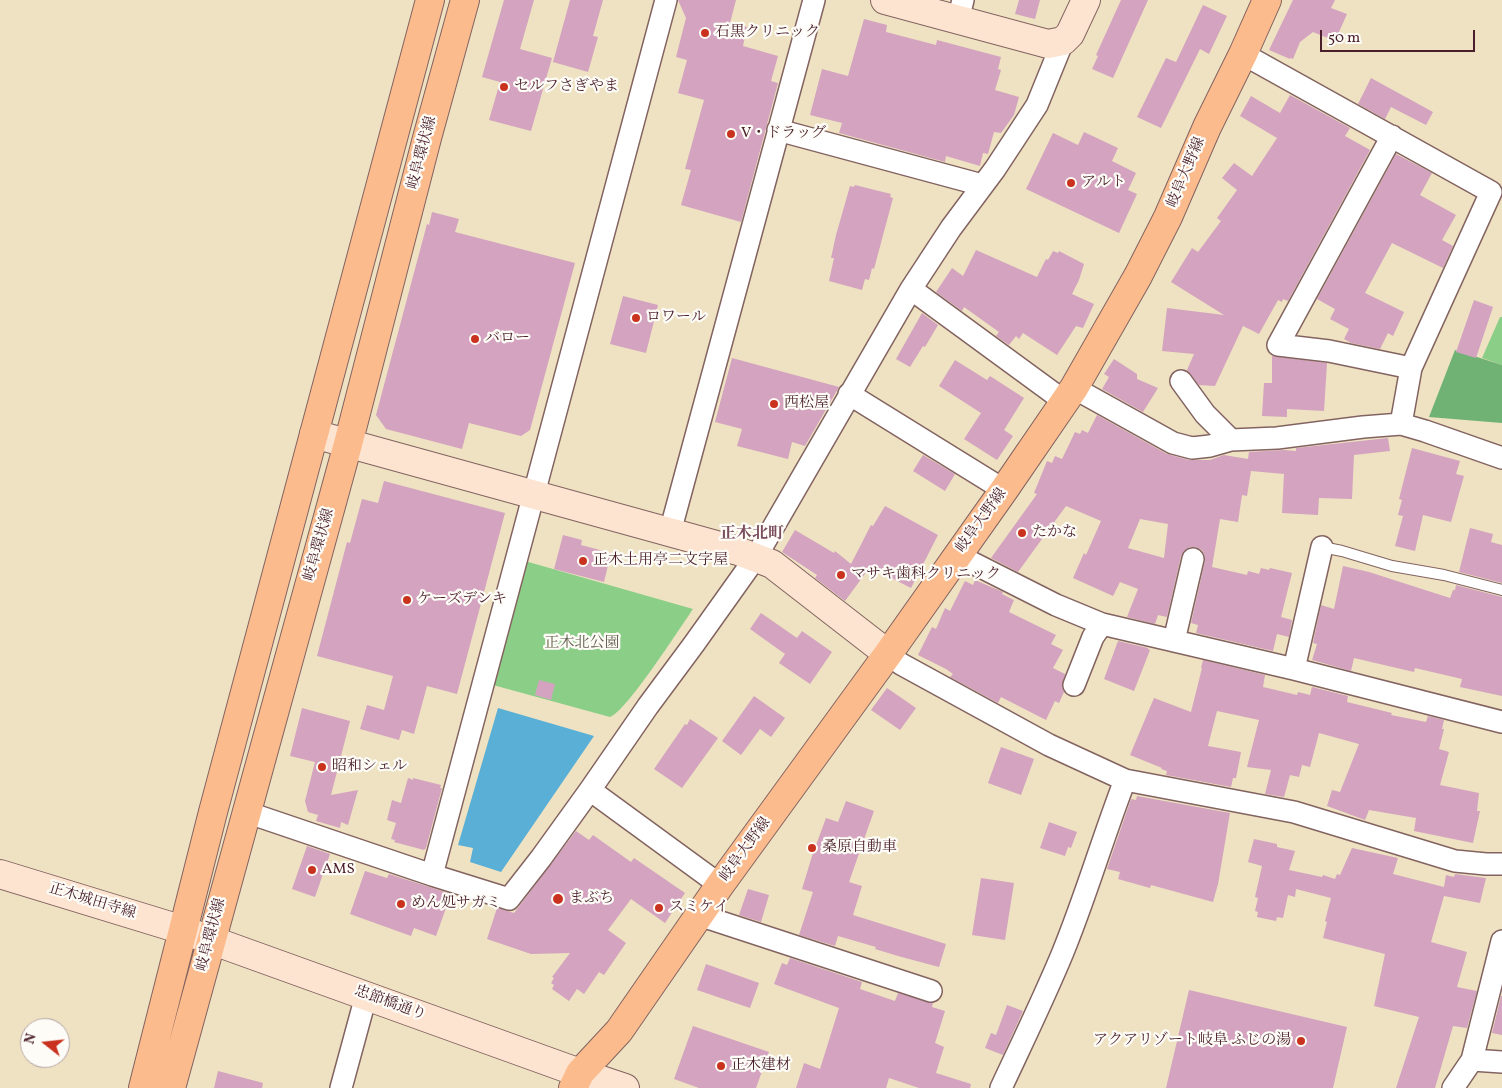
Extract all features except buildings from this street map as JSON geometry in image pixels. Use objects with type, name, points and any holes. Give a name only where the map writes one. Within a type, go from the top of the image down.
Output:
[{"type":"main road","name":"岐阜環状線","points":[[143,1088],[213,812],[430,0]]},
{"type":"main road","name":"岐阜環状線","points":[[171,1088],[348,444],[427,138],[465,0]]},
{"type":"main road","name":"岐阜大野線","points":[[586,1082],[720,885],[888,654],[1069,395],[1138,276],[1168,217],[1207,127],[1267,0]]},
{"type":"street","points":[[432,876],[666,0]]},
{"type":"street","points":[[670,532],[814,0]]},
{"type":"street","points":[[885,0],[960,10],[1048,44],[1063,41]]},
{"type":"street","points":[[246,812],[432,876],[509,899],[541,858],[756,557],[911,288],[951,228],[995,169],[1037,105],[1063,41],[1070,34],[1086,0]]},
{"type":"street","points":[[1243,54],[1490,192],[1411,368],[1401,424]]},
{"type":"street","points":[[778,130],[982,185]]},
{"type":"street","points":[[1392,136],[1278,345],[1329,351],[1411,368]]},
{"type":"street","points":[[911,288],[1069,395],[1174,443],[1192,448],[1210,446],[1231,440],[1277,438],[1363,426],[1401,424],[1425,430],[1502,458]]},
{"type":"street","points":[[1181,381],[1205,414],[1231,440]]},
{"type":"street","points":[[849,394],[1004,490]]},
{"type":"street","points":[[314,434],[756,557],[772,564],[901,664],[1049,745],[1125,780],[1294,812],[1455,861],[1502,864]]},
{"type":"street","points":[[1294,669],[1322,547]]},
{"type":"street","points":[[957,555],[1056,605],[1102,624],[1294,669],[1502,722]]},
{"type":"street","points":[[1174,641],[1193,560]]},
{"type":"street","points":[[1074,685],[1093,637],[1102,624]]},
{"type":"street","points":[[1001,1088],[1042,1002],[1063,952],[1125,780]]},
{"type":"street","points":[[590,790],[720,885]]},
{"type":"street","name":"正木城田寺線","points":[[0,874],[183,930]]},
{"type":"street","points":[[699,915],[931,991]]},
{"type":"street","name":"忠節橋通り","points":[[183,930],[366,996],[586,1082],[625,1088]]},
{"type":"street","points":[[1453,1088],[1472,1060],[1502,940]]},
{"type":"street","points":[[341,1088],[366,996]]},
{"type":"street","points":[[1472,1060],[1502,1062]]},
{"type":"lane","points":[[1322,547],[1392,566],[1444,575],[1502,590]]},
{"type":"green space","points":[[1500,317],[1502,317],[1502,365],[1482,358]]},
{"type":"green space","points":[[1455,350],[1502,365],[1502,423],[1429,417]]},
{"type":"green space","name":"正木北公園","points":[[525,561],[693,609],[640,685],[618,711],[610,717],[493,685]]},
{"type":"water","points":[[498,708],[594,736],[501,872],[470,862],[473,848],[458,845]]},
{"type":"place","name":"石黒クリニック","points":[[705,33]]},
{"type":"place","name":"セルフさぎやま","points":[[504,87]]},
{"type":"place","name":"V・ドラッグ","points":[[731,134]]},
{"type":"place","name":"アルト","points":[[1071,183]]},
{"type":"place","name":"ロワール","points":[[636,318]]},
{"type":"place","name":"バロー","points":[[475,339]]},
{"type":"place","name":"西松屋","points":[[774,404]]},
{"type":"place","name":"たかな","points":[[1022,533]]},
{"type":"place","name":"正木土用亭二文字屋","points":[[583,561]]},
{"type":"place","name":"マサキ歯科クリニック","points":[[841,575]]},
{"type":"place","name":"ケーズデンキ","points":[[407,600]]},
{"type":"place","name":"昭和シェル","points":[[322,767]]},
{"type":"place","name":"桑原自動車","points":[[812,848]]},
{"type":"place","name":"AMS","points":[[312,870]]},
{"type":"place","name":"まぶち","points":[[558,899]]},
{"type":"place","name":"めん処サガミ","points":[[401,904]]},
{"type":"place","name":"スミケイ","points":[[659,908]]},
{"type":"place","name":"アクアリゾート岐阜 ふじの湯","points":[[1301,1041]]},
{"type":"place","name":"正木建材","points":[[721,1066]]},
{"type":"district","name":"正木北町","points":[[752,535]]}]
